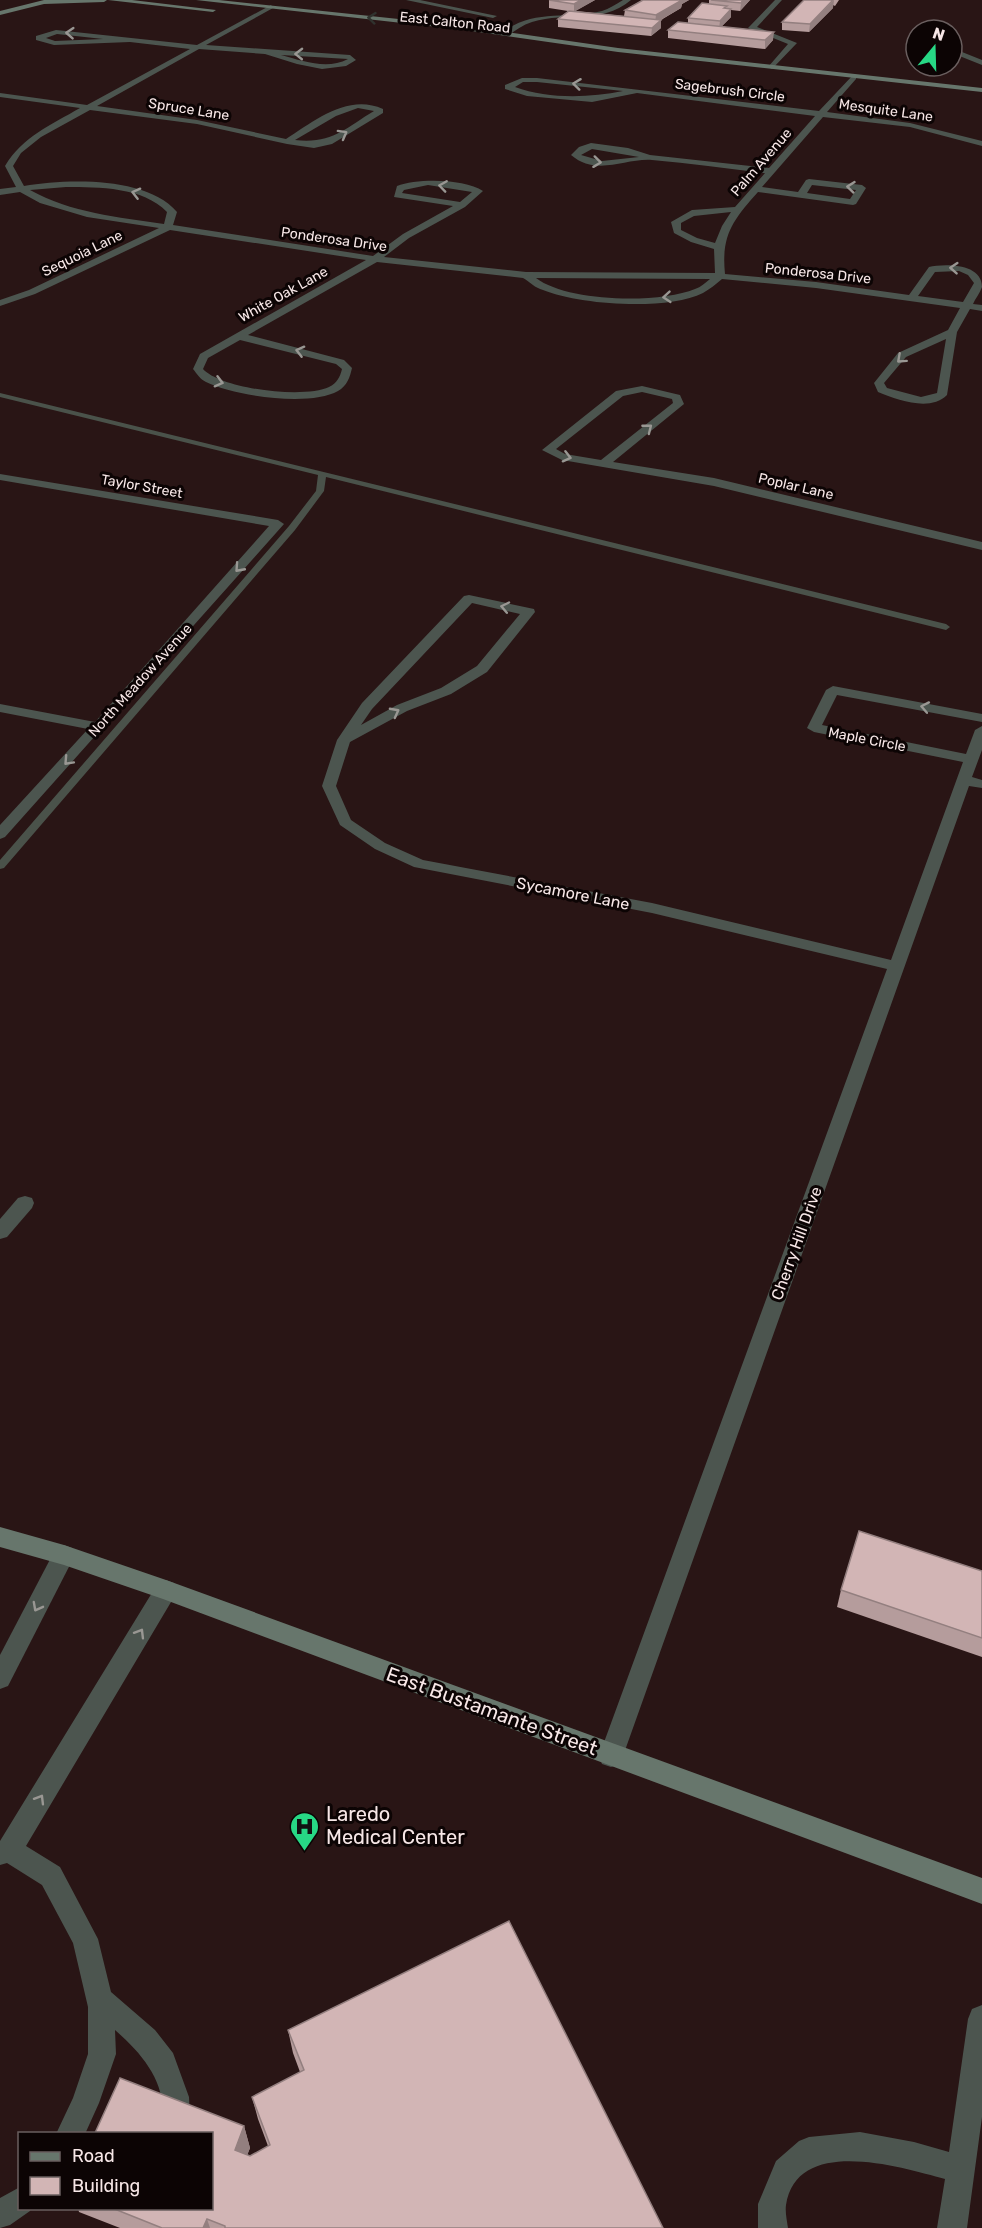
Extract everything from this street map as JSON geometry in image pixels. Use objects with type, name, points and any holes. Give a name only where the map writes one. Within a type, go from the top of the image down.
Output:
[{"type":"main road","points":[[0,13],[44,2],[104,0]]},
{"type":"main road","name":"East Calton Road","points":[[111,0],[565,47],[618,50]]},
{"type":"main road","name":"East Calton Road","points":[[199,0],[465,28],[618,50],[982,90]]},
{"type":"main road","points":[[451,34],[465,28]]},
{"type":"main road","name":"East Bustamante Street","points":[[0,1537],[64,1555],[166,1590],[982,1891]]},
{"type":"street","points":[[409,0],[493,16]]},
{"type":"street","points":[[505,34],[514,26],[533,18],[606,13],[627,0]]},
{"type":"street","points":[[772,68],[794,43],[752,28],[779,0]]},
{"type":"street","points":[[22,189],[9,166],[18,151],[38,135],[85,107],[271,7]]},
{"type":"street","points":[[128,40],[54,43],[39,38],[56,32],[268,53],[337,55],[350,57],[352,60],[343,66],[330,66],[304,63],[268,53]]},
{"type":"street","points":[[964,55],[982,63]]},
{"type":"street","name":"Palm Avenue","points":[[720,276],[718,247],[725,227],[738,208],[853,77]]},
{"type":"street","name":"Sagebrush Circle","points":[[636,91],[592,100],[526,94],[508,87],[522,80],[537,80],[636,91],[821,115]]},
{"type":"street","name":"Spruce Lane","points":[[0,95],[196,122],[300,145],[329,142],[380,111],[376,108],[358,106],[344,109],[287,142]]},
{"type":"street","name":"Mesquite Lane","points":[[821,115],[910,124],[982,144]]},
{"type":"street","points":[[649,157],[601,163],[583,160],[575,155],[591,146],[649,157],[770,171]]},
{"type":"street","points":[[421,182],[479,191],[462,206],[397,195],[400,188],[421,182]]},
{"type":"street","points":[[755,189],[853,202],[862,188],[809,182],[801,195]]},
{"type":"street","points":[[0,192],[65,184],[106,186],[167,204],[172,212],[168,228]]},
{"type":"street","name":"Ponderosa Drive","points":[[22,189],[43,201],[90,215],[375,259],[526,275],[720,276],[816,285],[982,308]]},
{"type":"street","name":"White Oak Lane","points":[[238,336],[340,362],[347,368],[344,380],[332,390],[308,396],[257,392],[207,379],[198,369],[204,356],[238,336],[375,259],[406,236],[462,206]]},
{"type":"street","points":[[718,247],[694,240],[677,231],[676,222],[692,213],[738,208]]},
{"type":"street","name":"Sequoia Lane","points":[[2,301],[32,292],[168,228]]},
{"type":"street","points":[[912,297],[932,269],[947,267],[967,269],[976,274],[979,283],[952,332],[942,395],[938,399],[919,399],[898,396],[882,390],[879,383],[902,355],[952,332]]},
{"type":"street","points":[[526,275],[543,288],[576,296],[619,300],[683,295],[699,291],[720,276]]},
{"type":"street","name":"Poplar Lane","points":[[603,464],[679,404],[676,397],[642,389],[621,393],[548,450],[562,457],[603,464],[714,482],[982,546]]},
{"type":"street","name":"Taylor Street","points":[[0,477],[278,524]]},
{"type":"street","name":"North Meadow Avenue","points":[[0,834],[278,524]]},
{"type":"street","name":"Sycamore Lane","points":[[344,740],[402,708],[446,691],[482,669],[529,612],[469,599],[367,706],[344,740],[329,786],[345,822],[380,846],[419,864],[652,908],[895,966]]},
{"type":"street","name":"Maple Circle","points":[[971,759],[814,728],[833,690],[982,718]]},
{"type":"street","points":[[0,708],[98,727]]},
{"type":"street","name":"Cherry Hill Drive","points":[[611,1756],[895,966],[973,782],[971,759],[982,730]]},
{"type":"street","points":[[0,1232],[25,1203]]},
{"type":"street","points":[[0,1678],[64,1555]]},
{"type":"street","points":[[71,2132],[86,2103],[102,2054],[100,2000],[85,1939],[51,1876],[5,1851],[166,1590]]},
{"type":"street","points":[[100,2000],[139,2033],[159,2054],[171,2077],[177,2105],[172,2132]]},
{"type":"street","points":[[952,2228],[982,2019]]},
{"type":"street","points":[[773,2228],[772,2204],[786,2171],[808,2151],[860,2145],[914,2156],[960,2169]]},
{"type":"street","points":[[0,2215],[18,2202]]},
{"type":"building","points":[[549,0],[581,0],[574,4]]},
{"type":"building","points":[[643,0],[682,0],[656,15],[625,10]]},
{"type":"building","points":[[711,0],[743,0],[741,3]]},
{"type":"building","points":[[804,0],[833,0],[810,24],[782,22]]},
{"type":"building","points":[[702,3],[727,6],[724,8],[731,9],[720,21],[688,18]]},
{"type":"building","points":[[569,11],[661,20],[652,28],[558,19]]},
{"type":"building","points":[[678,22],[774,32],[765,40],[668,30]]},
{"type":"building","points":[[859,1531],[982,1571],[982,1638],[841,1590]]},
{"type":"building","points":[[509,1921],[663,2228],[225,2228],[207,2219],[203,2228],[162,2228],[117,2210],[213,2210],[213,2132],[95,2132],[120,2078],[244,2126],[235,2150],[250,2156],[270,2145],[252,2097],[304,2070],[288,2030]]},
{"type":"waterway","points":[[0,395],[946,627]]},
{"type":"waterway","points":[[0,866],[292,528],[320,491],[322,474]]},
{"type":"place","name":"Laredo Medical Center","points":[[305,1852]]}]
